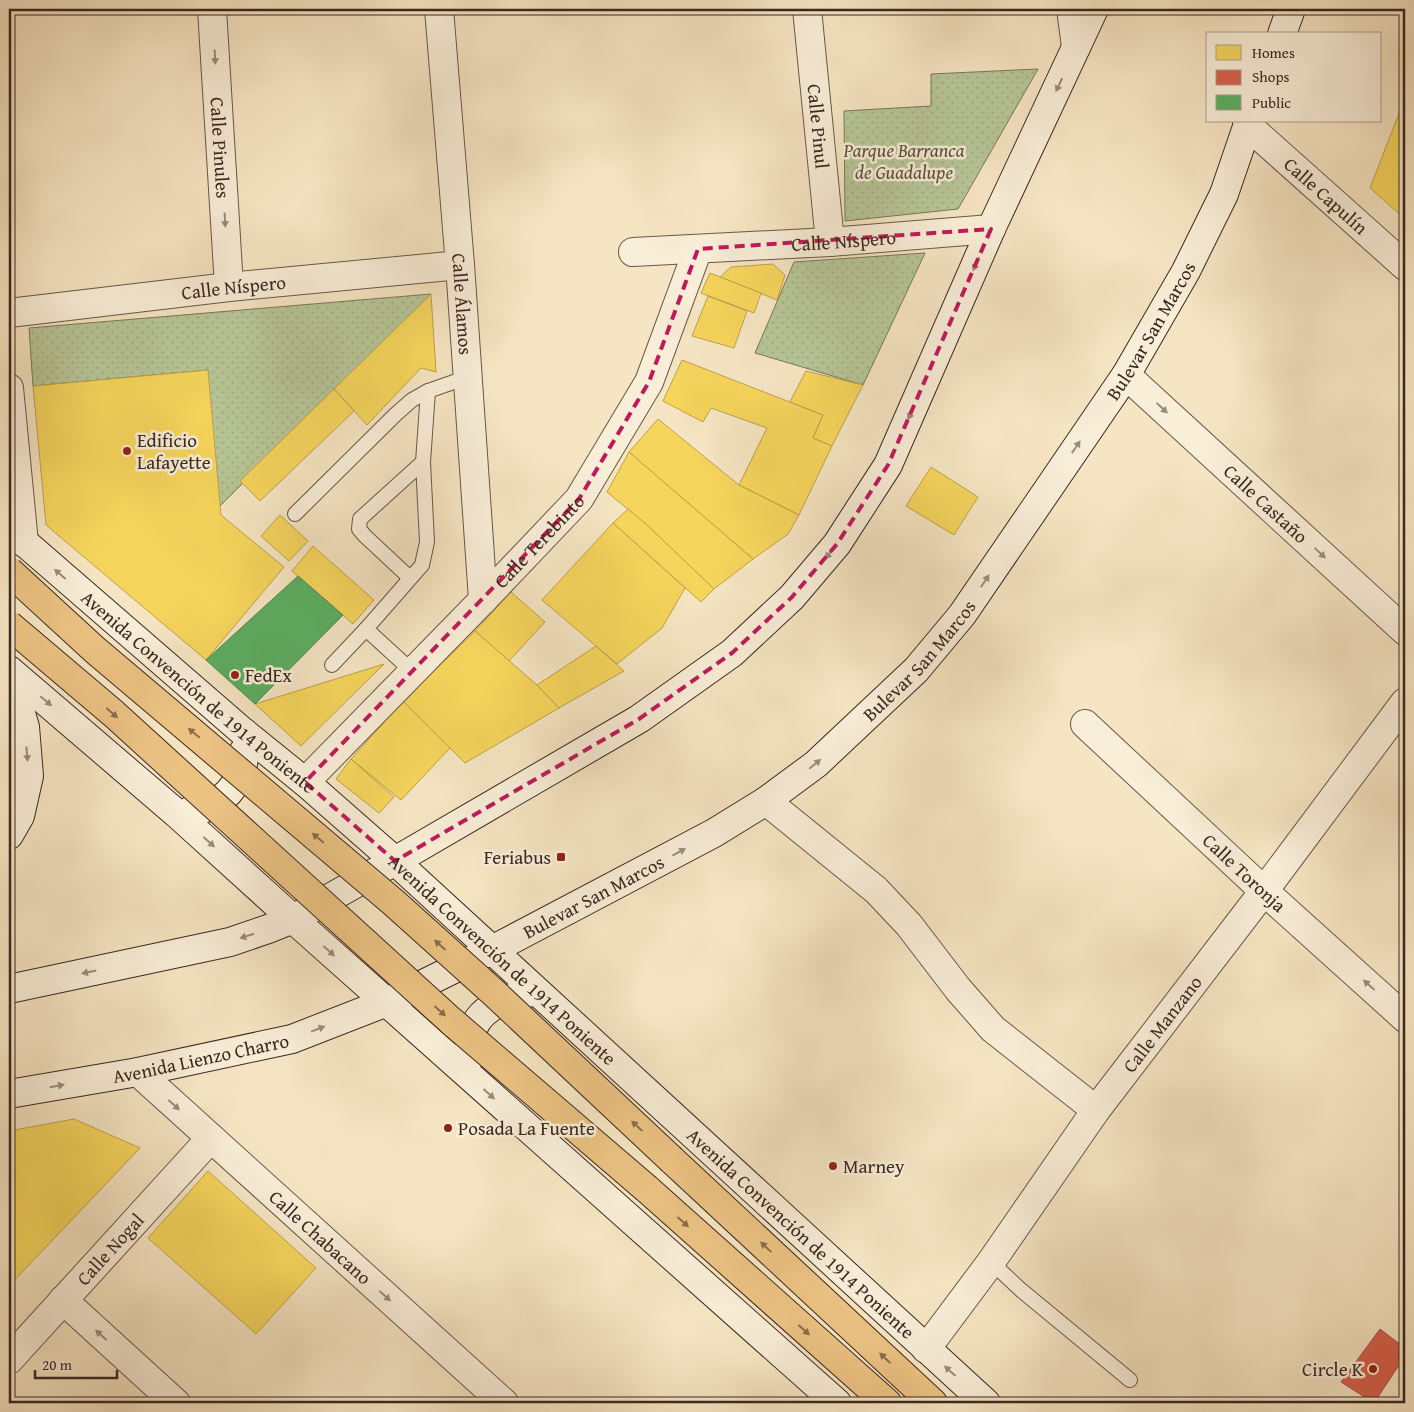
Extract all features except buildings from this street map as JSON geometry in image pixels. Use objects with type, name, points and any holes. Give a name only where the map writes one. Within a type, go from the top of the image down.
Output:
[{"type":"main road","name":"Avenida Convención de 1914 Poniente","points":[[9,571],[95,650],[393,902],[500,999],[933,1403]]},
{"type":"main road","points":[[9,625],[114,714],[450,1020],[647,1189],[887,1403]]},
{"type":"street","name":"Calle Pinules","points":[[212,9],[229,288]]},
{"type":"street","name":"Calle Álamos","points":[[439,9],[460,265],[483,600]]},
{"type":"street","name":"Calle Pinul","points":[[807,9],[830,242]]},
{"type":"street","points":[[1071,9],[1076,48]]},
{"type":"street","points":[[9,989],[230,942],[293,919],[395,862],[638,719],[732,653],[792,597],[837,544],[888,465],[991,229],[1094,9]]},
{"type":"street","points":[[1283,32],[1291,9]]},
{"type":"street","name":"Calle Capulín","points":[[1248,123],[1405,266]]},
{"type":"street","name":"Bulevar San Marcos","points":[[387,1002],[492,950],[714,833],[766,801],[816,764],[916,670],[962,615],[1126,375],[1186,271],[1224,194],[1248,123]]},
{"type":"street","name":"Calle Níspero","points":[[633,252],[830,242],[991,229]]},
{"type":"street","name":"Calle Terebinto","points":[[305,782],[483,600],[578,499],[649,382],[698,249]]},
{"type":"street","name":"Calle Níspero","points":[[9,313],[229,288],[460,265]]},
{"type":"street","name":"Calle Castaño","points":[[1126,375],[1405,631]]},
{"type":"street","points":[[9,388],[16,536]]},
{"type":"street","name":"Avenida Convención de 1914 Poniente","points":[[16,536],[242,731],[305,782],[395,862],[986,1403]]},
{"type":"street","points":[[9,671],[176,813],[466,1074],[837,1403]]},
{"type":"street","points":[[9,671],[25,727],[29,776],[20,816],[9,835]]},
{"type":"street","name":"Calle Manzano","points":[[926,1349],[991,1262],[1096,1110],[1264,891],[1405,702]]},
{"type":"street","name":"Calle Toronja","points":[[1085,724],[1264,891],[1405,1018]]},
{"type":"street","points":[[176,813],[200,810],[221,800],[234,787],[244,761],[242,731]]},
{"type":"street","points":[[766,801],[876,890],[908,925],[958,989],[993,1028],[1096,1110]]},
{"type":"street","points":[[466,1074],[471,1034],[480,1015],[502,1000],[528,993],[544,997]]},
{"type":"street","name":"Avenida Lienzo Charro","points":[[9,1094],[138,1072],[292,1039],[387,1002]]},
{"type":"street","name":"Calle Chabacano","points":[[138,1072],[504,1403]]},
{"type":"street","name":"Calle Nogal","points":[[9,1360],[211,1138]]},
{"type":"street","points":[[63,1300],[176,1403]]},
{"type":"lane","points":[[294,514],[412,400],[428,391],[468,377]]},
{"type":"lane","points":[[332,665],[422,564],[427,542],[423,462],[428,391]]},
{"type":"lane","points":[[410,578],[364,536],[359,528],[360,519],[423,462]]},
{"type":"lane","points":[[366,629],[412,672]]},
{"type":"lane","points":[[991,1262],[1021,1290],[1130,1380]]},
{"type":"highlighted area","points":[[991,229],[888,465],[837,544],[792,597],[732,653],[639,719],[395,861],[305,782],[579,499],[649,382],[698,249]]},
{"type":"green space","name":"Parque Barranca de Guadalupe","points":[[1038,69],[958,209],[845,221],[844,111],[931,106],[931,74]]},
{"type":"green space","points":[[925,253],[863,385],[755,353],[794,262]]},
{"type":"green space","points":[[431,294],[215,511],[208,370],[33,386],[29,328]]},
{"type":"place","name":"Edificio Lafayette","points":[[127,451]]},
{"type":"place","name":"FedEx","points":[[235,675]]},
{"type":"place","name":"Feriabus","points":[[561,857]]},
{"type":"place","name":"Posada La Fuente","points":[[448,1128]]},
{"type":"place","name":"Marney","points":[[833,1166]]},
{"type":"place","name":"Circle K","points":[[1373,1369]]}]
